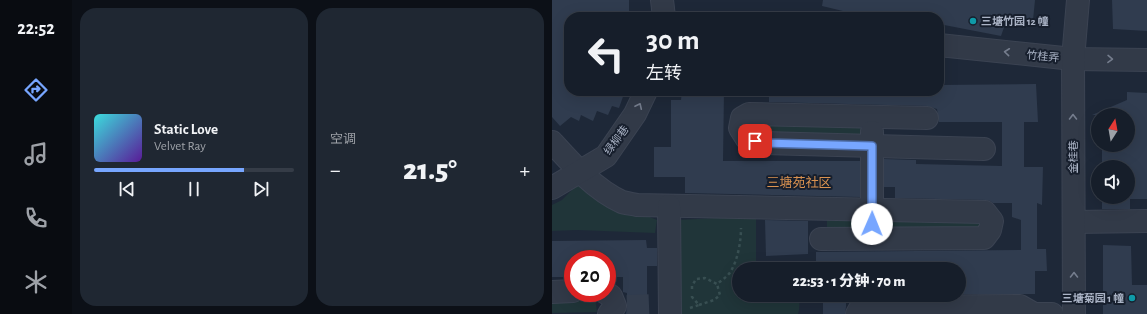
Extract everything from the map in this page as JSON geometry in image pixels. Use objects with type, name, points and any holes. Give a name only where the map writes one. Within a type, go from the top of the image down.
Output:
[{"type":"street","points":[[662,0],[663,12]]},
{"type":"street","name":"金桂巷","points":[[1074,314],[1073,59],[1078,0]]},
{"type":"street","name":"竹桂弄","points":[[944,46],[1073,59],[1147,60]]},
{"type":"street","name":"绿柳巷","points":[[552,188],[606,156],[635,114],[644,96]]},
{"type":"street","points":[[926,118],[749,114],[742,118],[740,128],[747,139],[764,143],[984,149]]},
{"type":"street","points":[[872,239],[873,117]]},
{"type":"street","points":[[552,142],[579,172],[607,194],[622,202],[637,205],[985,212],[992,221],[990,230],[984,238],[821,239]]},
{"type":"street","points":[[664,308],[669,206]]},
{"type":"street","points":[[1074,222],[1147,220]]},
{"type":"street","points":[[552,292],[564,292]]},
{"type":"street","points":[[857,314],[861,307],[1012,306],[1020,306],[1034,314],[1052,314]]},
{"type":"path","points":[[717,284],[732,271],[738,254],[741,238],[741,207]]},
{"type":"path","points":[[664,308],[687,308],[699,305],[714,300],[720,295],[717,284],[706,278],[696,279],[692,286],[692,297],[699,305]]},
{"type":"green space","points":[[751,123],[864,123],[864,138],[767,137],[751,128]]},
{"type":"green space","points":[[579,183],[608,207],[624,213],[642,214],[657,220],[655,233],[577,230],[552,231],[552,205],[562,200]]},
{"type":"green space","points":[[756,216],[756,262],[732,262],[732,302],[800,302],[798,314],[676,314],[677,220]]},
{"type":"green space","points":[[827,216],[980,220],[981,228],[827,232]]},
{"type":"green space","points":[[564,298],[564,302],[596,302],[597,312],[552,313],[552,299]]},
{"type":"building","points":[[552,0],[629,0],[629,12],[564,12],[564,96],[623,96],[619,108],[612,106],[608,115],[597,111],[593,121],[581,115],[579,121],[571,117],[560,126],[552,117]]},
{"type":"building","name":"三塘竹园 12 幢","points":[[823,0],[1035,0],[1033,20],[1008,16],[1001,36],[944,25],[944,12],[847,12],[822,6]]},
{"type":"building","points":[[1112,0],[1147,0],[1147,31],[1113,29]]},
{"type":"building","points":[[1036,84],[1038,122],[1024,122],[1024,167],[1043,167],[1042,205],[1037,203],[1037,249],[1046,249],[1047,271],[1035,271],[1035,294],[966,294],[966,262],[816,262],[816,252],[1021,250],[1021,220],[1012,217],[1012,203],[993,203],[985,200],[895,198],[895,187],[884,187],[884,159],[916,160],[916,164],[1002,166],[1002,122],[939,122],[937,109],[927,106],[769,102],[769,96],[944,96],[944,85]]},
{"type":"building","points":[[1127,92],[1147,93],[1147,199],[1135,199],[1135,160],[1102,160],[1102,152],[1135,152],[1135,108],[1108,108],[1127,100]]},
{"type":"building","points":[[681,96],[724,96],[723,161],[860,161],[860,197],[685,193],[685,177],[654,177],[654,147],[671,147],[671,100],[681,100]]},
{"type":"building","points":[[1102,204],[1130,204],[1130,209],[1102,209]]},
{"type":"building","points":[[765,220],[808,221],[808,254],[766,256]]},
{"type":"building","points":[[646,240],[647,248],[657,248],[657,266],[647,266],[647,314],[626,314],[627,293],[623,292],[623,277],[616,277],[616,250],[564,250],[564,277],[552,277],[552,241]]},
{"type":"building","points":[[1103,245],[1131,246],[1132,285],[1147,285],[1147,314],[1103,314]]},
{"type":"building","points":[[823,302],[846,302],[845,314],[823,314]]},
{"type":"tunnel","points":[[627,306],[652,305]]},
{"type":"place","name":"三塘竹园 12 幢","points":[[973,21]]},
{"type":"place","name":"三塘菊园 1 幢","points":[[1132,298]]},
{"type":"district","name":"三塘苑社区","points":[[799,182]]},
{"type":"route","points":[[755,141],[764,143],[872,146],[872,224]]}]
